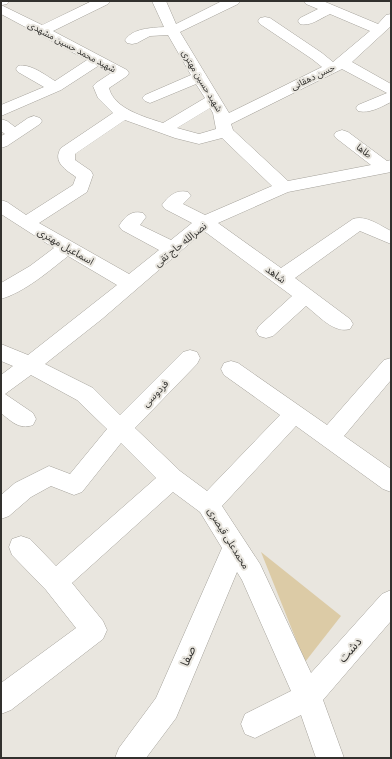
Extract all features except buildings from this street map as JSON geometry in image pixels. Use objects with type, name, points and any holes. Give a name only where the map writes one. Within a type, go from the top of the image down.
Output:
[{"type":"street","points":[[42,31],[104,1]]},
{"type":"street","name":"شهید حسین مهتری","points":[[160,1],[172,31],[221,113],[224,127],[284,187]]},
{"type":"street","points":[[132,40],[147,32],[172,31],[233,1]]},
{"type":"street","points":[[311,1],[382,35]]},
{"type":"street","name":"شهید محمد حسین مشهدی","points":[[1,9],[122,72],[100,86],[103,95],[123,114],[181,135],[199,139],[224,127]]},
{"type":"street","points":[[305,21],[329,9]]},
{"type":"street","name":"حسن دهقانی","points":[[224,127],[337,65],[382,35],[391,18]]},
{"type":"street","points":[[265,21],[317,56],[391,90]]},
{"type":"street","points":[[1,111],[56,87],[97,60]]},
{"type":"street","points":[[23,69],[56,87]]},
{"type":"street","points":[[150,98],[200,77]]},
{"type":"street","points":[[364,108],[391,97]]},
{"type":"street","points":[[164,129],[213,100]]},
{"type":"street","points":[[26,223],[81,188],[85,175],[67,162],[67,152],[123,114]]},
{"type":"street","points":[[8,139],[34,121]]},
{"type":"street","points":[[1,124],[9,129],[8,139]]},
{"type":"street","name":"طاها","points":[[342,135],[388,167]]},
{"type":"street","name":"نصرالله حاج تقی","points":[[1,387],[132,284],[204,222],[284,187],[388,167]]},
{"type":"street","name":"شاهد","points":[[182,196],[171,205],[204,222],[343,324]]},
{"type":"street","name":"اسماعیل مهتری","points":[[2,209],[132,284]]},
{"type":"street","points":[[137,217],[128,226],[173,249]]},
{"type":"street","points":[[281,278],[359,223],[391,238]]},
{"type":"street","points":[[1,292],[37,272],[67,247]]},
{"type":"street","points":[[266,332],[305,295]]},
{"type":"street","points":[[1,352],[30,365]]},
{"type":"street","name":"فردوسی","points":[[1,509],[23,490],[49,476],[74,485],[120,429],[190,358]]},
{"type":"street","name":"محمدعلی قیصری","points":[[30,365],[85,394],[172,478],[208,505],[251,572],[308,697],[330,758]]},
{"type":"street","points":[[329,438],[391,366]]},
{"type":"street","points":[[231,369],[391,482]]},
{"type":"street","points":[[1,400],[25,419]]},
{"type":"street","points":[[208,505],[294,414]]},
{"type":"street","points":[[55,582],[172,478]]},
{"type":"street","points":[[1,700],[94,630],[55,582],[21,547]]},
{"type":"street","name":"صفا","points":[[129,758],[166,708],[235,548]]},
{"type":"street","name":"دشت","points":[[308,697],[391,602]]},
{"type":"street","points":[[255,724],[308,697]]},
{"type":"shaded area","points":[[261,552],[341,616],[305,662]]}]
